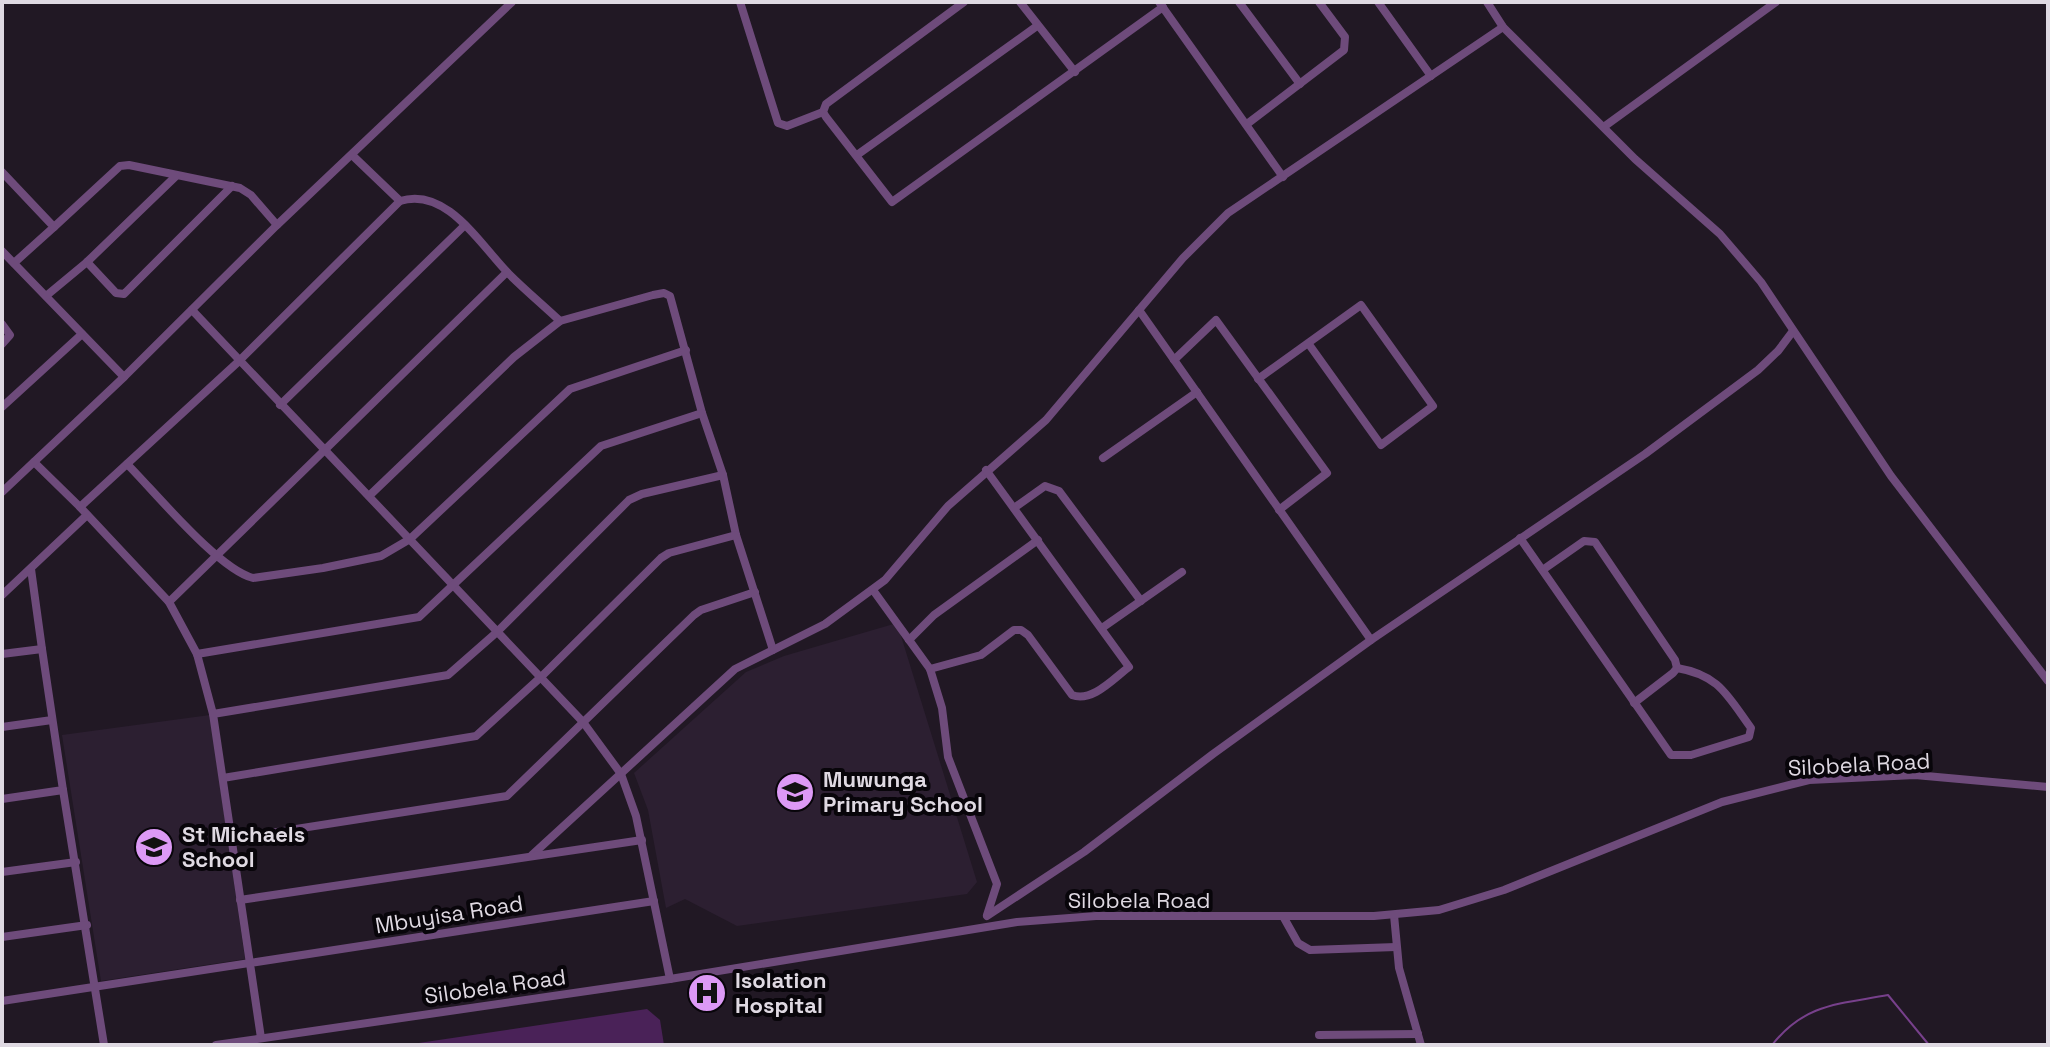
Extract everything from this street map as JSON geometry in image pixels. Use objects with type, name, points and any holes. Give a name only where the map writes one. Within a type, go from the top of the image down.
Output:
[{"type":"street","points":[[2,492],[512,2]]},
{"type":"street","points":[[740,2],[778,123],[787,126],[823,112],[826,104],[964,2]]},
{"type":"street","points":[[1020,2],[1075,72]]},
{"type":"street","points":[[1239,2],[1300,84]]},
{"type":"street","points":[[1247,124],[1346,46],[1345,37],[1319,2]]},
{"type":"street","points":[[1378,2],[1431,76]]},
{"type":"street","points":[[1487,2],[1503,27],[1635,159],[1720,234],[1761,282],[1891,476],[2048,681]]},
{"type":"street","points":[[1605,126],[1776,2]]},
{"type":"street","points":[[823,112],[889,200],[898,201],[1161,5],[1283,177]]},
{"type":"street","points":[[857,155],[1037,26]]},
{"type":"street","points":[[532,855],[735,669],[825,624],[885,580],[948,506],[1046,420],[1212,227],[1245,200],[1503,27]]},
{"type":"street","points":[[352,155],[400,201]]},
{"type":"street","points":[[14,263],[120,166],[129,165],[232,186],[251,195],[277,225]]},
{"type":"street","points":[[2,172],[54,227]]},
{"type":"street","points":[[46,296],[87,262],[176,176]]},
{"type":"street","points":[[87,262],[116,293],[124,294],[232,186]]},
{"type":"street","points":[[80,507],[238,362],[400,201],[414,198],[444,208],[560,321]]},
{"type":"street","points":[[280,405],[464,226]]},
{"type":"street","points":[[2,251],[124,377]]},
{"type":"street","points":[[169,602],[507,272]]},
{"type":"street","points":[[369,496],[514,357],[560,321],[664,293],[670,296],[702,413],[723,475],[736,535],[773,650]]},
{"type":"street","points":[[1258,379],[1308,343],[1361,305],[1433,406],[1381,445],[1308,343]]},
{"type":"street","points":[[192,310],[238,362],[583,722],[621,774],[642,840],[670,979]]},
{"type":"street","points":[[1139,310],[1371,640]]},
{"type":"street","points":[[1174,360],[1216,320],[1327,473],[1279,510]]},
{"type":"street","points":[[2,324],[10,335],[2,344]]},
{"type":"street","points":[[987,916],[1084,852],[1371,640],[1645,454],[1758,370],[1793,331]]},
{"type":"street","points":[[2,407],[82,334]]},
{"type":"street","points":[[127,464],[217,556],[253,578],[323,568],[381,556],[410,539],[570,389],[686,350]]},
{"type":"street","points":[[1103,458],[1197,392]]},
{"type":"street","points":[[197,654],[417,617],[601,446],[702,413]]},
{"type":"street","points":[[34,462],[169,602],[197,654],[213,714],[261,1038]]},
{"type":"street","points":[[930,669],[981,655],[1014,630],[1028,635],[1072,695],[1079,698],[1090,696],[1129,667],[986,470]]},
{"type":"street","points":[[213,714],[448,675],[497,632],[629,500],[642,494],[723,475]]},
{"type":"street","points":[[1014,508],[1045,486],[1059,491],[1141,601]]},
{"type":"street","points":[[2,595],[87,515]]},
{"type":"street","points":[[223,778],[476,736],[665,555],[736,535]]},
{"type":"street","points":[[1520,538],[1544,569],[1634,703],[1671,755],[1691,755],[1749,737],[1751,728],[1722,687],[1700,671],[1677,668],[1634,703]]},
{"type":"street","points":[[909,640],[934,615],[1038,540]]},
{"type":"street","points":[[1544,569],[1584,541],[1595,542],[1675,660],[1677,668]]},
{"type":"street","points":[[31,569],[104,1045]]},
{"type":"street","points":[[1102,628],[1182,572]]},
{"type":"street","points":[[873,590],[930,669],[942,708],[948,757],[997,884],[983,927]]},
{"type":"street","points":[[232,839],[504,797],[698,612],[755,592]]},
{"type":"street","points":[[2,654],[42,649]]},
{"type":"street","points":[[2,727],[52,720]]},
{"type":"street","name":"Silobela Road","points":[[216,1045],[670,979],[983,927],[1096,916],[1284,918],[1394,915],[1439,910],[1477,900],[1722,802],[1809,780],[1915,775],[2048,787]]},
{"type":"street","points":[[2,799],[63,790]]},
{"type":"street","points":[[240,900],[642,840]]},
{"type":"street","points":[[2,872],[76,862]]},
{"type":"street","name":"Mbuyisa Road","points":[[2,1001],[654,901]]},
{"type":"street","points":[[1394,915],[1401,975],[1421,1045]]},
{"type":"street","points":[[1284,918],[1298,943],[1310,950],[1396,947]]},
{"type":"street","points":[[2,937],[87,925]]},
{"type":"street","points":[[1319,1035],[1418,1034]]},
{"type":"shaded area","name":"Muwunga Primary School","points":[[897,623],[977,882],[967,894],[737,926],[685,899],[666,908],[648,810],[634,773],[746,672],[784,656]]},
{"type":"shaded area","name":"St Michaels School","points":[[210,715],[245,959],[101,981],[62,735]]},
{"type":"shaded area","points":[[647,1009],[660,1020],[664,1045],[405,1045]]},
{"type":"waterway","points":[[1772,1045],[1784,1031],[1811,1013],[1888,995],[1929,1045]]},
{"type":"place","name":"Muwunga Primary School","points":[[795,792]]},
{"type":"place","name":"St Michaels School","points":[[154,847]]},
{"type":"place","name":"Isolation Hospital","points":[[707,993]]}]
